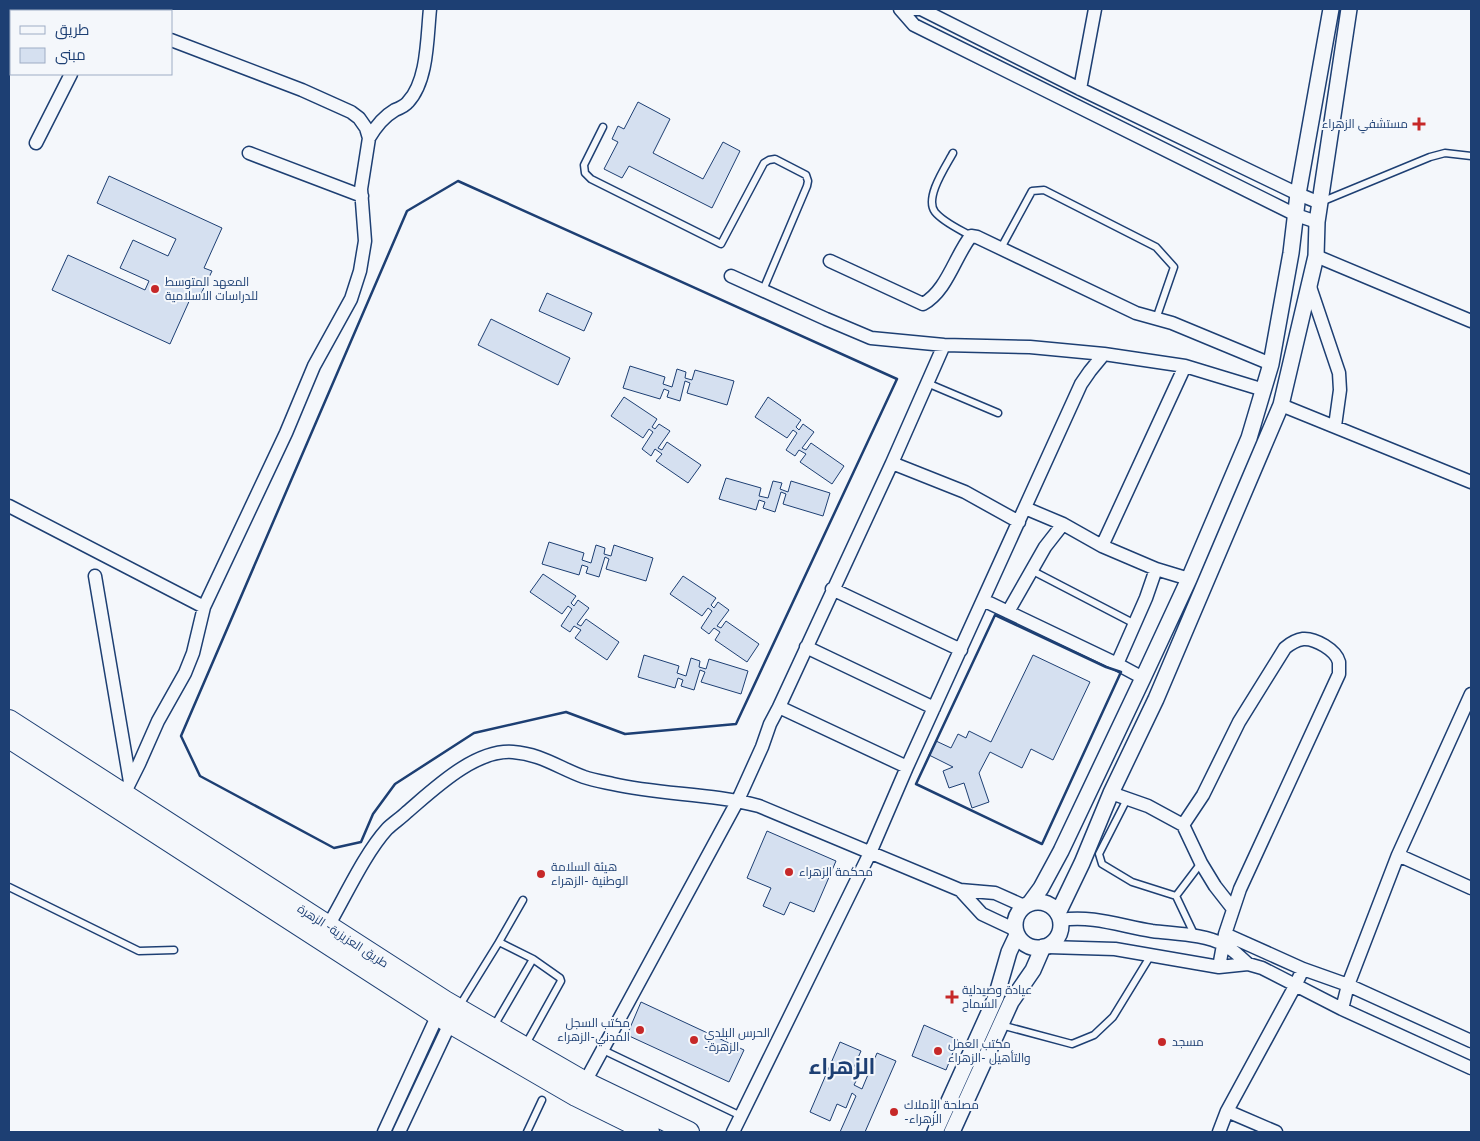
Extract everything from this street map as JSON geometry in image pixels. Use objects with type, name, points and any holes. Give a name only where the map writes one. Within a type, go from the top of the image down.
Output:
[{"type":"main road","name":"طريق العزيزية- الزهرة","points":[[9,720],[328,926],[447,1012],[492,1029],[585,1082],[688,1132]]},
{"type":"main road","name":"طريق العزيزية- الزهرة","points":[[9,738],[124,795],[447,1012],[576,1096],[649,1132]]},
{"type":"street","points":[[369,138],[380,121],[407,104],[415,93],[424,68],[430,9]]},
{"type":"street","points":[[900,9],[914,25],[1296,215],[1317,222]]},
{"type":"street","points":[[915,9],[921,9],[1080,90],[1320,203]]},
{"type":"street","points":[[914,25],[921,9]]},
{"type":"street","points":[[1080,90],[1095,9]]},
{"type":"street","points":[[934,1132],[996,997],[1016,933],[1017,915],[1041,888],[1061,851],[1189,579],[1249,438],[1271,364],[1291,253],[1298,194],[1331,9]]},
{"type":"street","points":[[1059,917],[1111,793],[1160,690],[1281,406],[1316,256],[1317,222],[1348,9]]},
{"type":"street","points":[[124,795],[158,721],[188,666],[204,607],[286,433],[314,366],[352,299],[360,271],[364,241],[362,196],[369,138],[366,128],[359,118],[351,112],[302,90],[172,40]]},
{"type":"street","points":[[36,143],[70,75]]},
{"type":"street","points":[[249,153],[362,196]]},
{"type":"street","points":[[830,261],[923,304],[930,300],[954,267],[967,241],[971,236],[977,236],[1136,313],[1172,323],[1271,364]]},
{"type":"street","points":[[1316,256],[1471,321]]},
{"type":"street","points":[[731,276],[871,338],[944,344],[1030,347],[1104,354],[1185,366],[1264,390]]},
{"type":"street","points":[[1309,284],[1339,373],[1340,390],[1335,426]]},
{"type":"street","points":[[585,1082],[738,800],[762,747],[770,724],[892,463],[944,344]]},
{"type":"street","points":[[733,1132],[870,853],[1081,384],[1104,354]]},
{"type":"street","points":[[1102,546],[1185,366]]},
{"type":"street","points":[[1281,406],[1471,482]]},
{"type":"street","points":[[892,463],[965,492],[1019,522]]},
{"type":"street","points":[[9,506],[204,607]]},
{"type":"street","points":[[1025,508],[1063,524],[1102,546],[1156,569],[1189,579]]},
{"type":"street","points":[[1008,612],[1044,547],[1063,524]]},
{"type":"street","points":[[1117,664],[1152,583],[1156,569]]},
{"type":"street","points":[[95,576],[124,795]]},
{"type":"street","points":[[832,589],[961,650]]},
{"type":"street","points":[[984,600],[1143,678]]},
{"type":"street","points":[[1183,825],[1203,795],[1239,722],[1285,648],[1292,642],[1305,639],[1316,641],[1330,649],[1338,661],[1338,674],[1240,889],[1233,909],[1219,967]]},
{"type":"street","points":[[806,647],[934,708]]},
{"type":"street","points":[[1342,1010],[1348,985],[1398,855],[1471,694]]},
{"type":"street","points":[[779,707],[908,767]]},
{"type":"street","points":[[328,926],[370,852],[387,829],[450,778],[474,762],[491,754],[512,752],[536,755],[584,777],[631,788],[738,800],[759,806],[960,890],[995,893],[1027,904],[1046,903],[1059,917],[1061,926],[1058,937],[1046,947],[1011,1002],[952,1132]]},
{"type":"street","points":[[1111,793],[1148,806],[1183,825],[1201,863],[1215,886],[1233,909]]},
{"type":"street","points":[[1398,855],[1471,888]]},
{"type":"street","points":[[960,890],[982,914],[1016,933],[1028,946],[1115,949],[1219,967],[1248,964],[1262,968],[1342,1010],[1471,1068]]},
{"type":"street","points":[[1059,917],[1091,919],[1151,931],[1225,939],[1348,985],[1471,1041]]},
{"type":"street","points":[[1225,939],[1248,964]]},
{"type":"street","points":[[1219,1132],[1227,1111],[1303,969]]},
{"type":"street","points":[[384,1132],[447,1012]]},
{"type":"street","points":[[399,1132],[447,1012]]},
{"type":"street","points":[[1227,1111],[1276,1132]]},
{"type":"lane","points":[[604,127],[584,165],[585,173],[591,179],[721,244],[764,163],[775,159],[806,175],[807,186],[763,290]]},
{"type":"lane","points":[[953,153],[934,191],[931,204],[934,211],[944,220],[971,236]]},
{"type":"lane","points":[[1320,203],[1430,157],[1445,153],[1471,156]]},
{"type":"lane","points":[[1000,248],[1032,191],[1044,190],[1156,247],[1171,262],[1174,267],[1156,319]]},
{"type":"lane","points":[[927,383],[998,413]]},
{"type":"lane","points":[[1031,570],[1135,624]]},
{"type":"lane","points":[[1127,798],[1100,854],[1102,864],[1132,882],[1176,896],[1195,937]]},
{"type":"lane","points":[[1176,896],[1201,863]]},
{"type":"lane","points":[[9,888],[140,951],[174,950]]},
{"type":"lane","points":[[447,1012],[499,942],[523,900]]},
{"type":"lane","points":[[499,942],[533,959],[560,978],[561,982],[524,1048]]},
{"type":"lane","points":[[1001,1025],[1072,1044],[1094,1035],[1112,1017],[1151,955]]},
{"type":"lane","points":[[492,1029],[533,959]]},
{"type":"lane","points":[[602,1050],[741,1116]]},
{"type":"lane","points":[[527,1132],[542,1100]]},
{"type":"building","points":[[638,102],[670,119],[653,153],[703,179],[723,142],[740,151],[712,208],[629,166],[622,178],[604,169],[618,142],[612,139],[618,126],[624,129]]},
{"type":"building","points":[[109,176],[222,228],[204,268],[212,271],[198,300],[191,297],[170,344],[52,290],[68,255],[145,290],[149,281],[120,268],[133,240],[168,256],[176,239],[97,203]]},
{"type":"building","points":[[547,293],[592,313],[584,331],[539,311]]},
{"type":"building","points":[[491,319],[570,358],[558,385],[478,345]]},
{"type":"building","points":[[630,366],[665,377],[663,384],[672,387],[677,369],[686,372],[685,378],[692,380],[695,370],[734,381],[727,405],[687,393],[690,383],[685,381],[680,401],[667,397],[669,391],[664,389],[660,399],[623,388]]},
{"type":"building","points":[[624,397],[657,419],[652,427],[655,429],[659,424],[670,431],[658,448],[662,450],[667,442],[701,465],[688,483],[656,461],[662,454],[655,449],[651,456],[642,449],[653,432],[649,429],[643,438],[611,416]]},
{"type":"building","points":[[768,397],[801,420],[796,427],[799,430],[803,424],[814,432],[802,448],[806,450],[811,443],[844,466],[832,484],[800,462],[806,454],[799,450],[795,456],[786,450],[797,433],[793,430],[787,438],[755,417]]},
{"type":"building","points":[[726,478],[761,488],[759,496],[768,498],[773,481],[782,483],[780,489],[788,492],[791,481],[830,493],[823,516],[783,504],[786,494],[781,492],[775,512],[763,508],[765,502],[759,500],[756,510],[719,499]]},
{"type":"building","points":[[549,542],[584,553],[582,560],[591,563],[596,545],[605,548],[604,554],[611,556],[614,545],[653,558],[646,581],[606,569],[609,559],[605,557],[599,577],[586,573],[588,567],[582,565],[579,575],[542,564]]},
{"type":"building","points":[[543,574],[576,596],[571,603],[574,606],[578,600],[589,608],[577,624],[581,626],[586,619],[619,642],[607,660],[575,638],[581,630],[574,626],[570,632],[561,626],[572,609],[568,606],[562,614],[530,592]]},
{"type":"building","points":[[683,576],[716,598],[711,605],[714,608],[718,602],[729,610],[717,626],[721,628],[726,621],[759,644],[747,662],[715,640],[720,632],[714,628],[709,634],[701,628],[712,611],[708,608],[702,616],[670,594]]},
{"type":"building","points":[[644,655],[679,666],[677,673],[686,676],[691,658],[700,661],[699,667],[706,669],[709,659],[748,671],[741,694],[701,682],[705,672],[700,670],[694,690],[681,686],[683,680],[678,678],[675,688],[638,677]]},
{"type":"building","points":[[1033,655],[1090,682],[1053,760],[1031,749],[1022,768],[990,752],[979,773],[989,802],[972,808],[964,783],[949,788],[943,771],[953,767],[929,755],[936,741],[951,748],[958,734],[966,738],[969,731],[991,742]]},
{"type":"building","points":[[767,831],[836,861],[814,912],[790,902],[784,915],[763,906],[771,888],[747,878]]},
{"type":"building","points":[[641,1002],[744,1050],[729,1082],[627,1035]]},
{"type":"building","points":[[924,1025],[958,1040],[946,1070],[912,1056]]},
{"type":"building","points":[[840,1042],[861,1051],[853,1069],[860,1073],[854,1085],[862,1089],[877,1053],[896,1061],[865,1132],[840,1132],[856,1096],[852,1093],[846,1108],[837,1104],[830,1121],[810,1112]]},
{"type":"wall","points":[[458,181],[897,379],[736,724],[625,734],[566,712],[474,733],[395,784],[373,814],[361,842],[334,848],[200,776],[181,736],[407,211],[458,181]]},
{"type":"wall","points":[[995,615],[1106,667],[1121,672],[1042,844],[916,784],[995,615]]},
{"type":"place","name":"مستشفي الزهراء","points":[[1419,124]]},
{"type":"place","name":"المعهد المتوسط للدراسات الاسلامية","points":[[155,289]]},
{"type":"place","name":"محكمة الزهراء","points":[[789,872]]},
{"type":"place","name":"هيئة السلامة الوطنية -الزهراء","points":[[541,874]]},
{"type":"place","name":"عيادة وصيدلية السماح","points":[[952,997]]},
{"type":"place","name":"مكتب السجل المدني-الزهراء","points":[[640,1030]]},
{"type":"place","name":"الحرس البلدي -الزهرة","points":[[694,1040]]},
{"type":"place","name":"مسجد","points":[[1162,1042]]},
{"type":"place","name":"مكتب العمل والتأهيل -الزهراء","points":[[938,1051]]},
{"type":"place","name":"مصلحة الأملاك -الزهراء","points":[[894,1112]]},
{"type":"district","name":"الزهراء","points":[[842,1067]]}]
